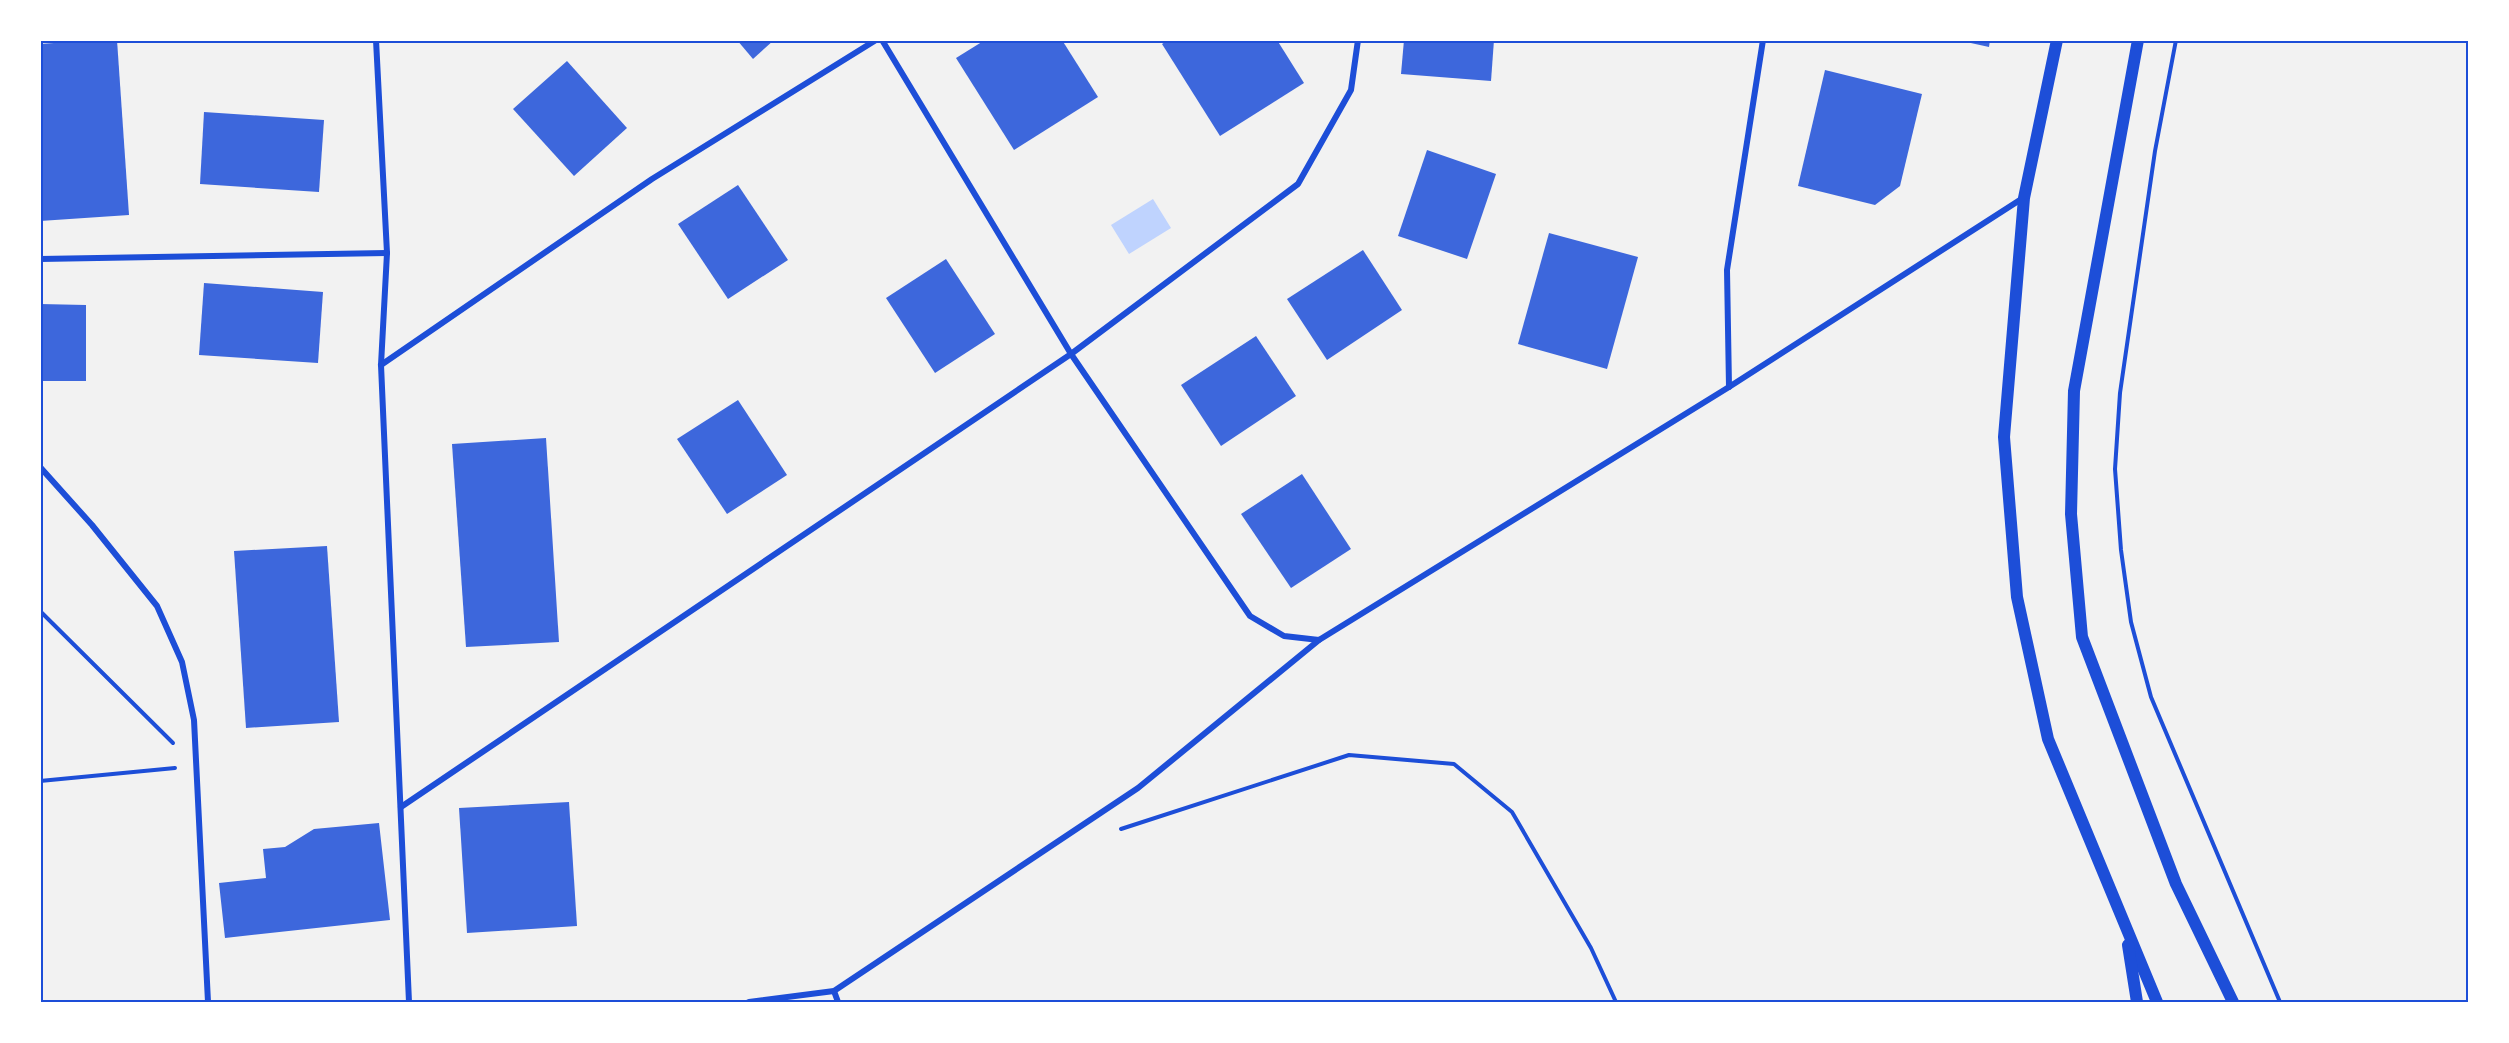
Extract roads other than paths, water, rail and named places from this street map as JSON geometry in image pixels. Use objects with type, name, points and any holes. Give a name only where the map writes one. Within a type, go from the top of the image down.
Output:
[{"type":"main road","points":[[2057,40],[2024,198],[2004,437],[2017,597],[2048,739],[2157,1002]]},
{"type":"main road","points":[[2138,40],[2074,392],[2071,514],[2082,637],[2176,884],[2233,1002]]},
{"type":"main road","points":[[2126,926],[2137,1002]]},
{"type":"street","points":[[376,40],[387,253],[381,365],[409,1002]]},
{"type":"street","points":[[381,365],[652,180],[876,40]]},
{"type":"street","points":[[882,40],[1071,354],[1250,616],[1284,636],[1319,640]]},
{"type":"street","points":[[401,807],[1071,354],[1299,184],[1351,90],[1358,40]]},
{"type":"street","points":[[1730,387],[1727,270],[1763,40]]},
{"type":"street","points":[[749,1002],[834,991],[1138,788],[1319,640],[1730,387],[2024,198]]},
{"type":"street","points":[[40,259],[387,253]]},
{"type":"street","points":[[40,467],[92,525],[157,606],[182,662],[194,720],[208,1002]]},
{"type":"street","points":[[834,991],[838,1002]]},
{"type":"water","points":[[1153,199],[1171,228],[1129,254],[1111,225]]}]
